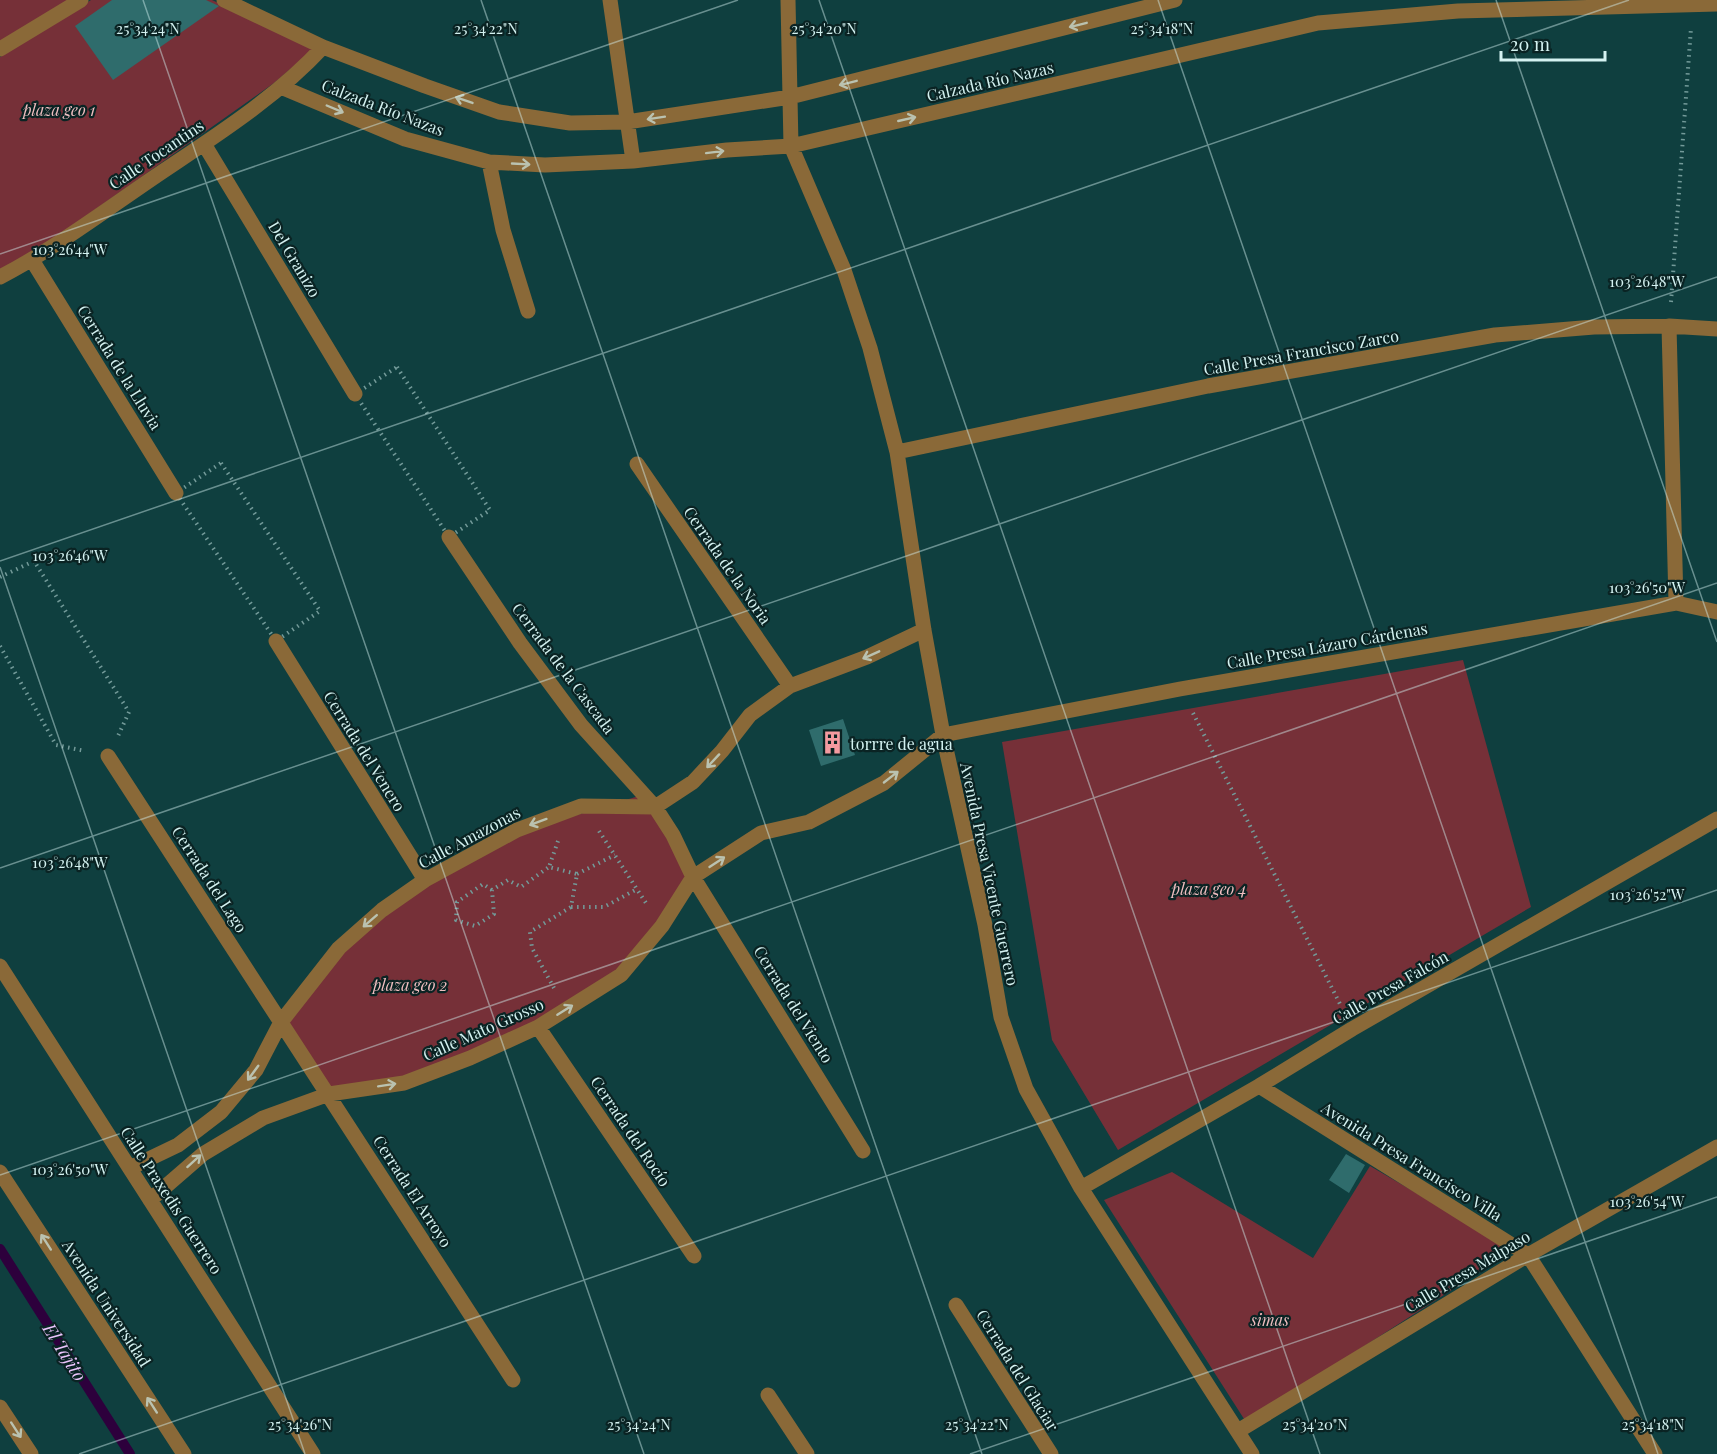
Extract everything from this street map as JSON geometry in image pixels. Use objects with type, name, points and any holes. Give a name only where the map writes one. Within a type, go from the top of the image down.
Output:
[{"type":"street","points":[[0,49],[81,0]]},
{"type":"street","name":"Calzada Río Nazas","points":[[224,0],[323,47],[499,112],[570,123],[627,122],[790,97],[1175,0]]},
{"type":"street","points":[[610,0],[633,161]]},
{"type":"street","points":[[788,0],[791,147]]},
{"type":"street","name":"Calzada Río Nazas","points":[[281,87],[405,139],[489,162],[545,165],[633,161],[727,150],[791,147],[1318,23],[1458,11],[1717,4]]},
{"type":"street","name":"Calle Tocantins","points":[[0,277],[32,260],[204,144],[296,75],[323,47]]},
{"type":"street","name":"Del Granizo","points":[[204,144],[356,394]]},
{"type":"street","name":"Avenida Presa Vicente Guerrero","points":[[791,147],[844,270],[870,348],[897,452],[924,630],[943,735],[985,925],[1001,1017],[1026,1089],[1081,1188],[1252,1454]]},
{"type":"street","points":[[489,162],[503,230],[528,311]]},
{"type":"street","name":"Cerrada de la Lluvia","points":[[32,260],[177,493]]},
{"type":"street","points":[[1669,326],[1676,603]]},
{"type":"street","name":"Calle Presa Francisco Zarco","points":[[897,452],[1208,386],[1495,335],[1594,327],[1669,326],[1717,329]]},
{"type":"street","name":"Cerrada de la Noria","points":[[637,464],[790,686]]},
{"type":"street","name":"Cerrada de la Cascada","points":[[448,537],[520,643],[581,725],[655,807],[673,836],[693,877]]},
{"type":"street","name":"Calle Presa Lázaro Cárdenas","points":[[943,735],[1180,689],[1676,603],[1717,612]]},
{"type":"street","points":[[655,807],[693,782],[722,751],[750,715],[790,686],[867,657],[924,630]]},
{"type":"street","name":"Cerrada del Venero","points":[[276,641],[425,880]]},
{"type":"street","name":"Calle Mato Grosso","points":[[150,1200],[202,1154],[263,1118],[329,1094],[405,1083],[470,1058],[538,1027],[621,975],[662,926],[693,877],[761,834],[809,822],[884,783],[943,735]]},
{"type":"street","name":"Cerrada del Lago","points":[[108,756],[281,1022]]},
{"type":"street","name":"Calle Amazonas","points":[[130,1168],[178,1145],[221,1112],[256,1070],[281,1022],[339,948],[382,910],[425,880],[516,830],[581,806],[655,807]]},
{"type":"street","name":"Calle Presa Falcón","points":[[1081,1188],[1717,819]]},
{"type":"street","name":"Cerrada del Viento","points":[[693,877],[863,1151]]},
{"type":"street","name":"Calle Praxedis Guerrero","points":[[0,966],[313,1454]]},
{"type":"street","name":"Cerrada El Arroyo","points":[[281,1022],[513,1380]]},
{"type":"street","name":"Cerrada del Rocío","points":[[538,1027],[694,1256]]},
{"type":"street","name":"Avenida Presa Francisco Villa","points":[[1259,1086],[1528,1255],[1655,1454]]},
{"type":"street","name":"Calle Presa Malpaso","points":[[1238,1431],[1528,1255],[1717,1147]]},
{"type":"street","name":"Avenida Universidad","points":[[0,1172],[184,1454]]},
{"type":"street","name":"Cerrada del Glaciar","points":[[956,1305],[1051,1454]]},
{"type":"street","points":[[768,1395],[807,1454]]},
{"type":"street","points":[[0,1407],[31,1454]]},
{"type":"path","points":[[1669,326],[1693,4]]},
{"type":"path","points":[[397,367],[490,510],[448,537],[356,394],[397,367]]},
{"type":"path","points":[[220,464],[320,611],[276,641],[177,493],[220,464]]},
{"type":"path","points":[[0,577],[34,561],[129,712],[108,756],[56,745],[0,646]]},
{"type":"path","points":[[1180,689],[1352,1029]]},
{"type":"path","points":[[596,826],[646,903]]},
{"type":"path","points":[[492,890],[508,880],[521,887],[549,867],[561,834]]},
{"type":"path","points":[[549,867],[577,874],[615,855]]},
{"type":"path","points":[[571,907],[577,874]]},
{"type":"path","points":[[483,884],[492,890],[494,914],[475,926],[456,920],[457,902],[483,884]]},
{"type":"path","points":[[566,1010],[532,948],[530,932],[571,907],[604,908],[637,889]]},
{"type":"green space","points":[[0,0],[72,0],[0,45]]},
{"type":"green space","name":"plaza geo 1","points":[[91,0],[212,0],[315,48],[274,83],[31,255],[0,270],[0,57]]},
{"type":"green space","name":"plaza geo 4","points":[[1463,660],[1531,907],[1118,1150],[1052,1040],[1002,742]]},
{"type":"green space","name":"plaza geo 2","points":[[642,795],[692,879],[616,973],[534,1026],[402,1079],[331,1089],[286,1021],[344,947],[428,883],[518,833]]},
{"type":"green space","name":"simas","points":[[1370,1166],[1514,1250],[1246,1422],[1104,1200],[1172,1172],[1313,1258]]},
{"type":"building","points":[[112,0],[206,0],[219,6],[113,80],[75,26]]},
{"type":"building","name":"torrre de agua","points":[[843,719],[855,755],[821,766],[809,730]]},
{"type":"building","points":[[1346,1154],[1365,1165],[1349,1193],[1329,1180]]},
{"type":"waterway","name":"El Tajito","points":[[0,1249],[130,1454]]},
{"type":"place","name":"torrre de agua","points":[[832,743]]}]
